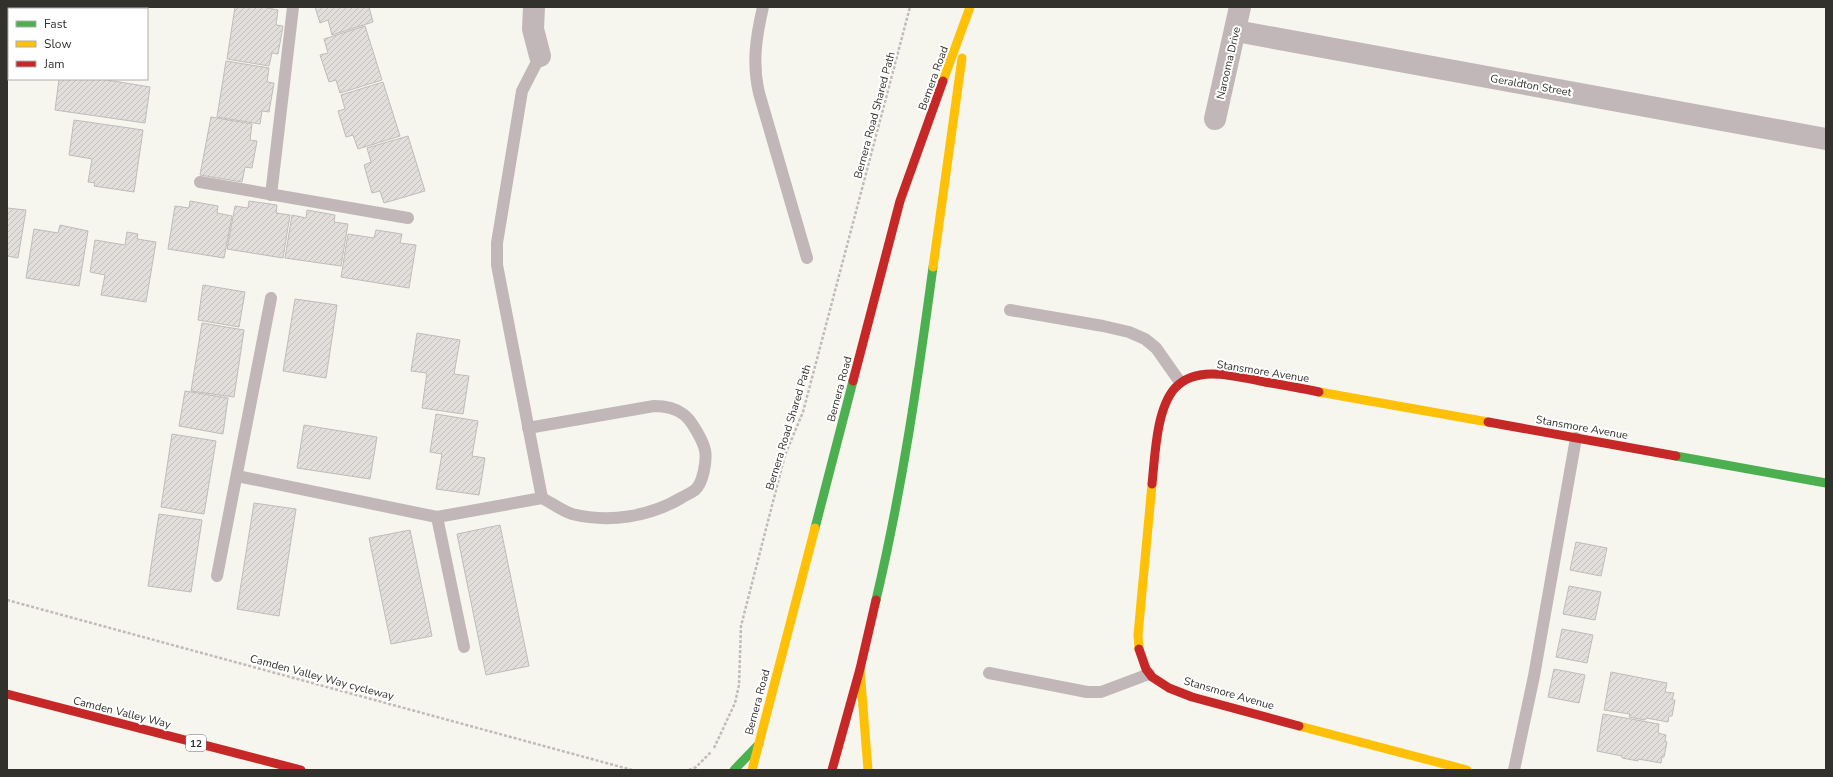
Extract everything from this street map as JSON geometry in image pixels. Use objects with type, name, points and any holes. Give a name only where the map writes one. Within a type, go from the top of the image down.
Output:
[{"type":"main road","name":"Bernera Road","points":[[752,770],[900,201],[967,19],[970,7]]},
{"type":"main road","name":"Bernera Road","points":[[832,770],[860,669],[889,547],[909,438],[943,206],[967,19]]},
{"type":"main road","name":"Stansmore Avenue","points":[[1180,382],[1203,374],[1221,374],[1826,483]]},
{"type":"main road","points":[[1149,674],[1138,647],[1138,636],[1157,436],[1165,404],[1172,390],[1180,382]]},
{"type":"main road","points":[[860,669],[868,770]]},
{"type":"main road","name":"Stansmore Avenue","points":[[1149,674],[1157,682],[1192,697],[1467,770]]},
{"type":"main road","name":"Camden Valley Way","points":[[7,694],[301,770]]},
{"type":"main road","points":[[734,770],[758,744]]},
{"type":"street","points":[[534,7],[533,29],[540,56]]},
{"type":"street","name":"Narooma Drive","points":[[1215,119],[1236,31],[1240,7]]},
{"type":"street","name":"Geraldton Street","points":[[1236,31],[1826,139]]},
{"type":"lane","points":[[271,195],[293,7]]},
{"type":"lane","points":[[763,7],[756,43],[755,74],[758,93],[806,258]]},
{"type":"lane","points":[[540,56],[522,91],[497,243],[497,265],[542,498]]},
{"type":"lane","points":[[200,182],[408,218]]},
{"type":"lane","points":[[218,576],[271,298]]},
{"type":"lane","points":[[1010,310],[1129,332],[1145,339],[1156,348],[1180,382]]},
{"type":"lane","points":[[237,476],[437,517],[542,498],[570,514],[592,518],[621,518],[652,512],[671,504],[695,490],[704,475],[705,450],[698,432],[684,414],[667,407],[654,406],[528,428]]},
{"type":"lane","points":[[1514,770],[1536,669],[1576,438]]},
{"type":"lane","points":[[437,517],[464,647]]},
{"type":"lane","points":[[989,673],[1087,692],[1102,692],[1149,674]]},
{"type":"path","name":"Bernera Road Shared Path","points":[[689,770],[696,767],[715,747],[735,703],[739,685],[741,626],[785,455],[803,412],[910,7]]},
{"type":"path","name":"Camden Valley Way cycleway","points":[[7,600],[632,770]]},
{"type":"building","points":[[235,7],[263,7],[278,10],[276,25],[283,26],[278,54],[272,53],[269,66],[227,59]]},
{"type":"building","points":[[315,7],[369,7],[373,22],[332,35],[328,20],[320,23]]},
{"type":"building","points":[[365,26],[382,80],[340,93],[336,80],[329,82],[320,55],[328,53],[324,39]]},
{"type":"building","points":[[226,61],[269,68],[267,82],[274,83],[269,112],[262,111],[260,124],[217,117]]},
{"type":"building","points":[[59,80],[107,80],[150,87],[145,123],[55,110]]},
{"type":"building","points":[[383,82],[400,136],[358,149],[353,135],[346,137],[338,111],[345,109],[341,95]]},
{"type":"building","points":[[211,117],[252,124],[250,140],[257,141],[252,168],[245,167],[242,182],[200,175]]},
{"type":"building","points":[[74,120],[143,130],[134,192],[94,186],[95,183],[88,182],[92,159],[69,155]]},
{"type":"building","points":[[408,136],[425,191],[384,203],[380,191],[372,193],[364,165],[371,162],[367,148]]},
{"type":"building","points":[[190,201],[218,206],[217,213],[232,216],[224,258],[168,249],[175,206],[189,208]]},
{"type":"building","points":[[249,201],[277,205],[276,213],[290,215],[283,258],[227,249],[235,206],[248,208]]},
{"type":"building","points":[[7,208],[26,210],[18,258],[7,256]]},
{"type":"building","points":[[307,210],[335,215],[334,222],[348,224],[341,266],[285,258],[292,215],[306,218]]},
{"type":"building","points":[[60,225],[88,231],[79,286],[26,278],[34,229],[58,233]]},
{"type":"building","points":[[376,230],[402,234],[400,243],[416,245],[409,288],[341,277],[348,234],[374,238]]},
{"type":"building","points":[[127,232],[138,234],[137,239],[156,242],[146,302],[101,295],[105,275],[90,272],[95,240],[125,245]]},
{"type":"building","points":[[203,285],[245,292],[239,327],[198,320]]},
{"type":"building","points":[[295,299],[337,305],[326,378],[283,371]]},
{"type":"building","points":[[202,323],[244,330],[234,397],[191,391]]},
{"type":"building","points":[[417,333],[460,340],[454,374],[469,376],[463,414],[422,408],[427,373],[411,371]]},
{"type":"building","points":[[185,391],[228,398],[223,434],[179,426]]},
{"type":"building","points":[[436,414],[478,421],[472,456],[485,458],[479,495],[436,489],[442,454],[430,452]]},
{"type":"building","points":[[304,425],[377,437],[370,479],[297,468]]},
{"type":"building","points":[[172,434],[216,441],[204,514],[161,507]]},
{"type":"building","points":[[254,503],[296,509],[279,616],[237,609]]},
{"type":"building","points":[[159,514],[202,520],[191,592],[148,586]]},
{"type":"building","points":[[500,525],[529,666],[486,675],[457,534]]},
{"type":"building","points":[[410,530],[432,636],[391,644],[369,538]]},
{"type":"building","points":[[1576,542],[1607,548],[1601,576],[1570,570]]},
{"type":"building","points":[[1569,586],[1601,592],[1595,620],[1563,614]]},
{"type":"building","points":[[1562,629],[1593,635],[1587,663],[1556,657]]},
{"type":"building","points":[[1554,669],[1585,675],[1579,703],[1548,697]]},
{"type":"building","points":[[1611,672],[1667,683],[1665,692],[1674,693],[1672,700],[1675,700],[1672,716],[1669,716],[1668,722],[1629,717],[1630,714],[1604,710]]},
{"type":"building","points":[[1603,714],[1659,724],[1658,733],[1666,735],[1665,741],[1667,742],[1664,757],[1662,757],[1661,763],[1622,758],[1622,756],[1597,751]]},
{"type":"traffic: fast","points":[[876,600],[902,476],[933,267]]},
{"type":"traffic: fast","points":[[815,528],[853,381]]},
{"type":"traffic: fast","points":[[1676,456],[1826,483]]},
{"type":"traffic: fast","points":[[734,770],[759,744]]},
{"type":"traffic: slow","points":[[943,81],[970,7]]},
{"type":"traffic: slow","points":[[933,267],[962,58]]},
{"type":"traffic: slow","points":[[1319,392],[1488,422]]},
{"type":"traffic: slow","points":[[1139,649],[1138,635],[1152,484]]},
{"type":"traffic: slow","points":[[752,770],[815,528]]},
{"type":"traffic: slow","points":[[860,669],[868,770]]},
{"type":"traffic: slow","points":[[1299,726],[1467,770]]},
{"type":"traffic: jam","points":[[853,381],[900,201],[943,81]]},
{"type":"traffic: jam","points":[[1152,484],[1160,420],[1169,397],[1175,388],[1184,381],[1195,376],[1218,374],[1243,377],[1319,392]]},
{"type":"traffic: jam","points":[[1488,422],[1676,456]]},
{"type":"traffic: jam","points":[[832,770],[860,669],[876,600]]},
{"type":"traffic: jam","points":[[1139,649],[1146,669],[1152,677],[1169,688],[1192,697],[1299,726]]},
{"type":"traffic: jam","points":[[7,694],[301,770]]}]
